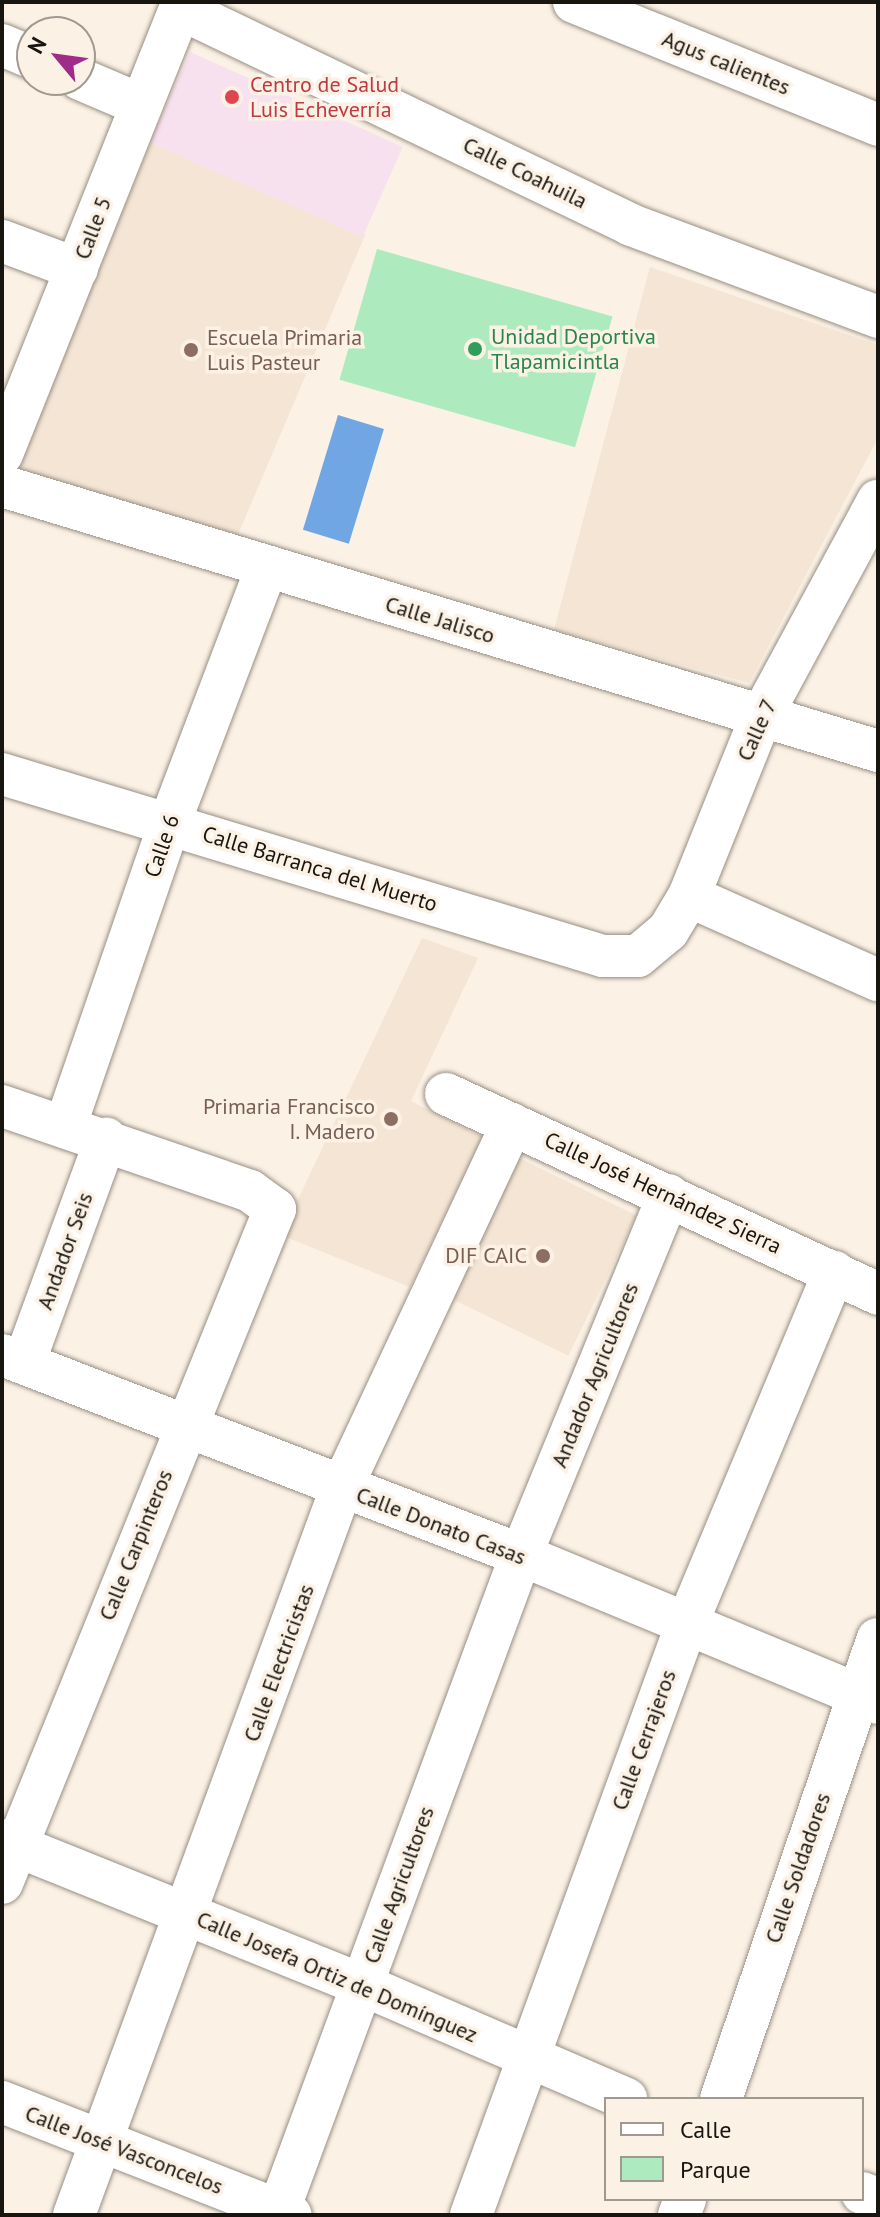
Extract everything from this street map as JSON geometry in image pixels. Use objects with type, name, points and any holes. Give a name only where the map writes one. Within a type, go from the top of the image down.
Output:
[{"type":"street","name":"Agus calientes","points":[[574,2],[878,125]]},
{"type":"street","name":"Calle 5","points":[[2,454],[182,5]]},
{"type":"street","name":"Calle Coahuila","points":[[182,5],[631,225],[878,317]]},
{"type":"street","points":[[96,86],[141,105]]},
{"type":"street","points":[[2,241],[77,269]]},
{"type":"street","name":"Calle Jalisco","points":[[2,486],[878,751]]},
{"type":"street","name":"Calle 7","points":[[638,956],[668,931],[689,896],[761,717],[878,501]]},
{"type":"street","name":"Calle 6","points":[[65,1127],[170,822],[267,567]]},
{"type":"street","name":"Calle Barranca del Muerto","points":[[2,774],[170,822],[603,956],[638,956]]},
{"type":"street","points":[[689,896],[878,980]]},
{"type":"street","name":"Calle José Hernández Sierra","points":[[446,1094],[878,1294]]},
{"type":"street","points":[[2,1106],[106,1139]]},
{"type":"street","name":"Calle Electricistas","points":[[74,2215],[188,1915],[341,1489],[512,1124]]},
{"type":"street","name":"Calle Carpinteros","points":[[2,1883],[9,1842],[275,1209],[250,1191],[106,1139]]},
{"type":"street","name":"Andador Seis","points":[[13,1359],[106,1139]]},
{"type":"street","name":"Andador Agricultores","points":[[521,1555],[669,1195]]},
{"type":"street","name":"Calle Cerrajeros","points":[[471,2215],[686,1626],[834,1272]]},
{"type":"street","name":"Calle Donato Casas","points":[[13,1359],[184,1423],[341,1489],[521,1555],[686,1626],[867,1698]]},
{"type":"street","name":"Calle Agricultores","points":[[282,2213],[521,1555]]},
{"type":"street","name":"Calle Soldadores","points":[[722,2097],[867,1698],[878,1639]]},
{"type":"street","name":"Calle Josefa Ortiz de Domínguez","points":[[9,1842],[363,1985],[621,2097]]},
{"type":"street","name":"Calle José Vasconcelos","points":[[2,2102],[282,2213]]},
{"type":"street","points":[[875,2215],[878,2208]]},
{"type":"shaded area","name":"Centro de Salud Luis Echeverría","points":[[190,52],[403,147],[363,237],[150,142]]},
{"type":"shaded area","name":"Escuela Primaria Luis Pasteur","points":[[151,143],[365,234],[229,556],[14,465]]},
{"type":"shaded area","points":[[650,267],[878,345],[878,438],[749,683],[554,630]]},
{"type":"shaded area","name":"Primaria Francisco I. Madero","points":[[422,938],[478,958],[411,1101],[482,1137],[410,1287],[281,1235]]},
{"type":"shaded area","name":"DIF CAIC","points":[[519,1158],[637,1215],[568,1356],[451,1298]]},
{"type":"green space","name":"Unidad Deportiva Tlapamicintla","points":[[377,249],[613,317],[575,447],[340,380]]},
{"type":"water","points":[[338,415],[384,429],[349,544],[303,530]]},
{"type":"place","name":"Centro de Salud Luis Echeverría","points":[[232,97]]},
{"type":"place","name":"Unidad Deportiva Tlapamicintla","points":[[475,349]]},
{"type":"place","name":"Escuela Primaria Luis Pasteur","points":[[191,350]]},
{"type":"place","name":"Primaria Francisco I. Madero","points":[[391,1119]]},
{"type":"place","name":"DIF CAIC","points":[[543,1256]]}]
